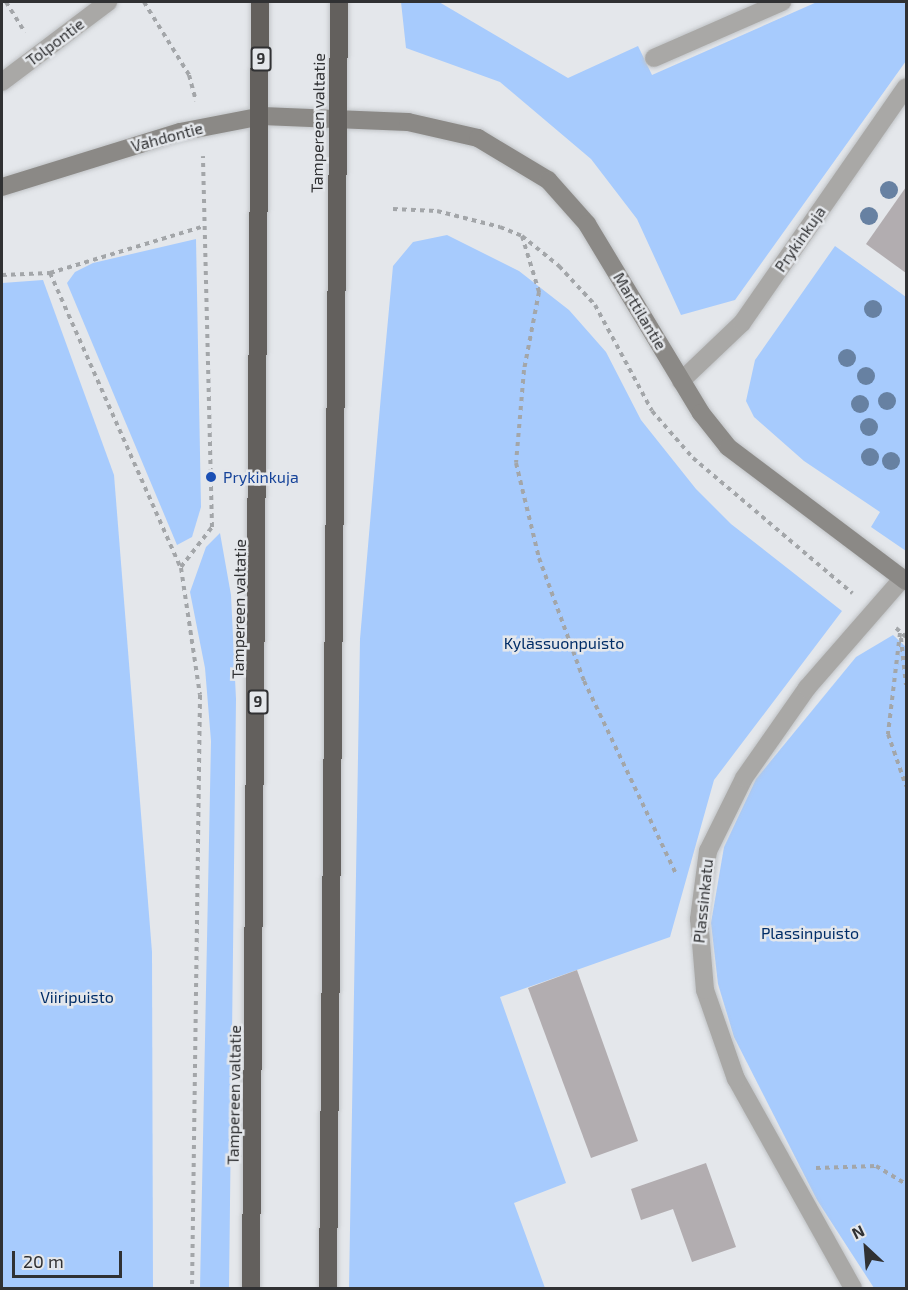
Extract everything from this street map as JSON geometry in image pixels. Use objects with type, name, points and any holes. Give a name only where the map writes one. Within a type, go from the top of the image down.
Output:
[{"type":"highway","name":"Tampereen valtatie","points":[[251,1288],[262,116],[260,2]]},
{"type":"highway","name":"Tampereen valtatie","points":[[328,1288],[339,2]]},
{"type":"street","name":"Tolpontie","points":[[2,82],[108,2]]},
{"type":"street","points":[[654,58],[782,2]]},
{"type":"street","name":"Prykinkuja","points":[[681,381],[742,323],[906,87]]},
{"type":"street","name":"Vahdontie","points":[[2,187],[180,132],[262,116],[337,115]]},
{"type":"street","name":"Marttilantie","points":[[337,115],[430,124],[478,138],[548,180],[587,224],[701,413],[749,467],[905,579]]},
{"type":"street","name":"Plassinkatu","points":[[853,1288],[783,1169],[715,1028],[698,955],[700,910],[708,851],[744,778],[807,688],[874,609],[905,579]]},
{"type":"path","points":[[144,2],[189,75]]},
{"type":"path","points":[[393,209],[467,217],[522,236],[580,286],[652,411],[693,458],[808,559],[874,609],[906,637]]},
{"type":"path","points":[[2,274],[50,273],[205,226],[212,527],[181,568]]},
{"type":"path","points":[[522,236],[539,292],[524,370],[516,464],[539,558],[589,691],[660,842],[700,910]]},
{"type":"path","points":[[50,273],[181,568],[200,695],[192,1288]]},
{"type":"path","points":[[900,632],[906,685]]},
{"type":"path","points":[[900,632],[888,734],[906,786]]},
{"type":"path","points":[[783,1169],[876,1166],[906,1184]]},
{"type":"green space","points":[[401,2],[439,2],[568,78],[638,46],[652,75],[817,2],[906,2],[906,61],[735,300],[681,315],[637,219],[591,159],[500,82],[406,48]]},
{"type":"green space","name":"Kylässuonpuisto","points":[[447,235],[519,271],[569,310],[606,352],[641,420],[696,489],[731,524],[842,611],[714,780],[670,937],[500,997],[566,1183],[514,1203],[545,1288],[349,1288],[360,639],[393,266],[413,242]]},
{"type":"green space","points":[[196,239],[201,507],[192,537],[177,545],[67,283],[75,272],[93,263]]},
{"type":"green space","points":[[835,246],[906,297],[906,551],[871,527],[880,512],[804,461],[754,417],[746,401],[755,360]]},
{"type":"green space","name":"Viiripuisto","points":[[43,280],[114,475],[152,952],[153,1288],[2,1288],[2,283]]},
{"type":"green space","points":[[220,533],[231,595],[236,699],[229,1288],[200,1288],[211,741],[205,668],[190,592],[206,547]]},
{"type":"green space","name":"Plassinpuisto","points":[[893,635],[906,647],[906,1288],[874,1288],[817,1200],[734,1037],[718,984],[711,923],[724,847],[756,779],[856,657]]},
{"type":"building","points":[[906,187],[906,273],[866,244]]},
{"type":"building","points":[[577,970],[638,1141],[591,1158],[528,988]]},
{"type":"building","points":[[706,1163],[736,1247],[692,1262],[673,1209],[641,1220],[631,1189]]},
{"type":"place","name":"Prykinkuja","points":[[211,477]]}]
